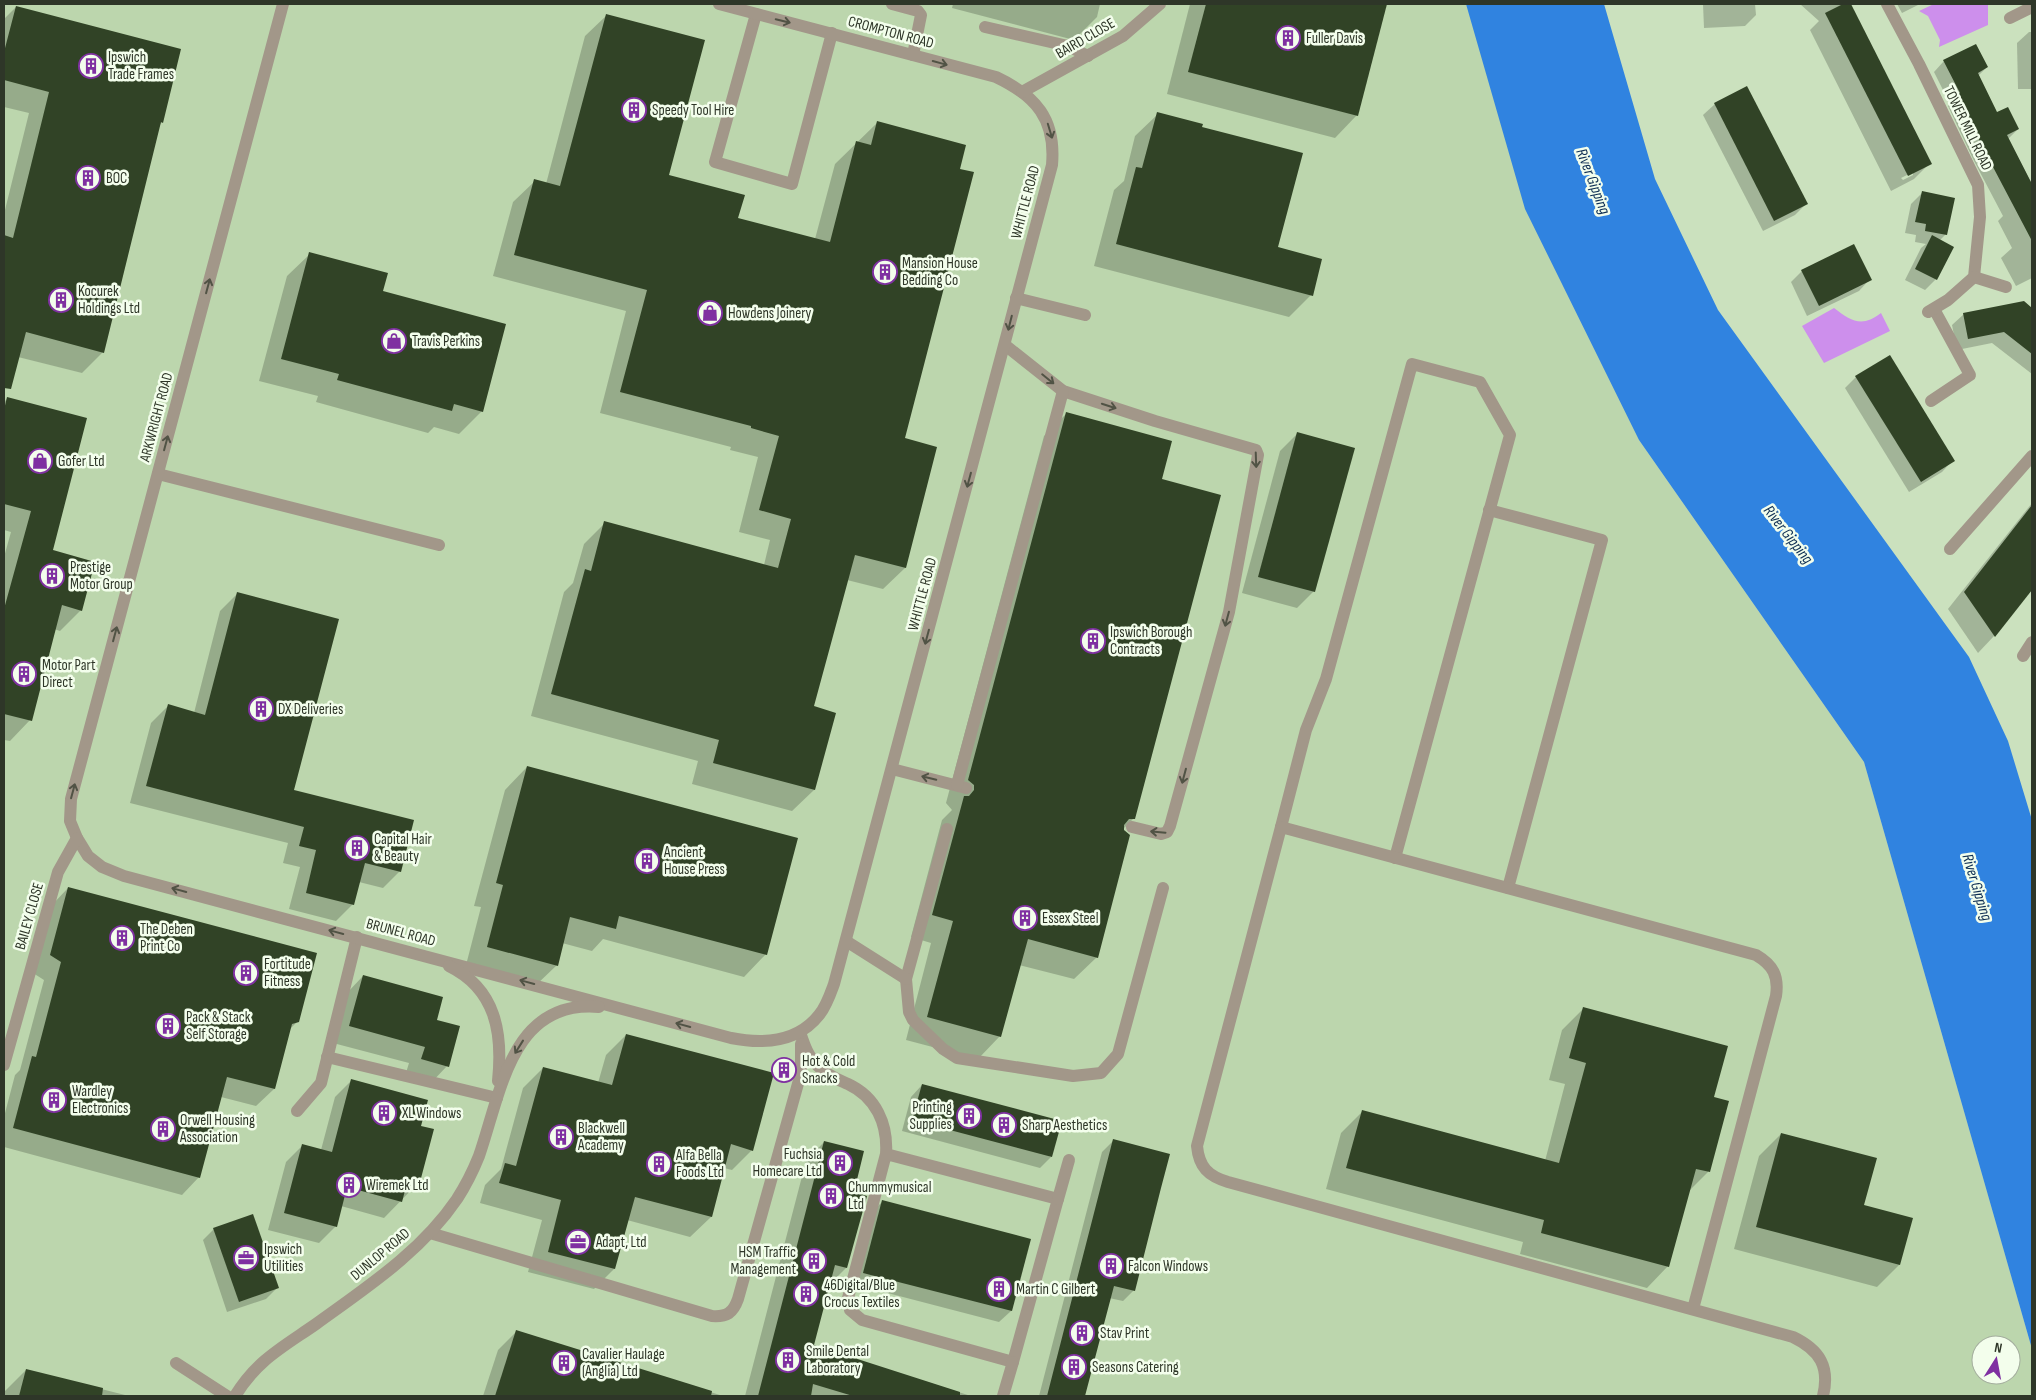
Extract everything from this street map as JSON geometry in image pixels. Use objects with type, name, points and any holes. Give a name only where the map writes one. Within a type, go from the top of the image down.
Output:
[{"type":"street","name":"ARKWRIGHT ROAD","points":[[77,838],[70,821],[71,799],[283,4]]},
{"type":"street","name":"CROMPTON ROAD","points":[[719,4],[996,77],[1022,92]]},
{"type":"street","points":[[892,4],[918,11],[922,10],[913,55]]},
{"type":"street","name":"BAIRD CLOSE","points":[[1022,92],[1123,36],[1160,4]]},
{"type":"street","name":"TOWER MILL ROAD","points":[[1887,4],[1919,64],[1978,185],[1980,217],[1974,277]]},
{"type":"street","points":[[2010,18],[2032,7]]},
{"type":"street","points":[[756,14],[715,162],[792,184],[832,33]]},
{"type":"street","points":[[985,27],[1068,46],[1088,56]]},
{"type":"street","name":"WHITTLE ROAD","points":[[730,1038],[757,1042],[775,1040],[800,1032],[820,1015],[826,1004],[846,941],[1052,165],[1052,137],[1047,121],[1036,105],[1022,92]]},
{"type":"street","points":[[1930,401],[1970,375],[1931,310],[1948,300],[1974,277],[2006,287]]},
{"type":"street","points":[[1016,298],[1085,315]]},
{"type":"street","points":[[1005,345],[1063,391],[1155,421],[1256,450],[1258,455],[1229,612],[1168,832],[1161,834],[1132,827]]},
{"type":"street","points":[[1395,858],[1510,435],[1480,382],[1412,364],[1326,679],[1306,730],[1197,1146],[1198,1156],[1204,1170],[1216,1178],[1228,1182],[1793,1337],[1805,1342],[1814,1349],[1824,1368],[1823,1396]]},
{"type":"street","points":[[892,769],[962,786],[1063,391]]},
{"type":"street","points":[[1950,549],[2032,456]]},
{"type":"street","points":[[158,474],[439,545]]},
{"type":"street","points":[[1490,510],[1602,540],[1508,888]]},
{"type":"street","points":[[2023,656],[2032,642]]},
{"type":"street","points":[[1281,827],[1756,955],[1766,961],[1776,975],[1778,984],[1776,996],[1693,1310]]},
{"type":"street","points":[[948,829],[906,979],[909,1012],[913,1020],[943,1049],[957,1058],[1073,1076],[1101,1073],[1118,1054],[1162,888]]},
{"type":"street","name":"BRUNEL ROAD","points":[[77,838],[88,856],[102,867],[124,876],[730,1038]]},
{"type":"street","name":"BAILEY CLOSE","points":[[4,1065],[58,872],[77,838]]},
{"type":"street","points":[[297,1111],[321,1083],[357,938]]},
{"type":"street","points":[[846,941],[906,979]]},
{"type":"street","name":"DUNLOP ROAD","points":[[431,957],[456,969],[469,979],[482,992],[491,1007],[497,1024],[499,1046],[497,1098]]},
{"type":"street","name":"DUNLOP ROAD","points":[[236,1396],[257,1366],[371,1284],[430,1233],[449,1211],[467,1184],[479,1157],[507,1069],[518,1048],[538,1022],[553,1014],[571,1008],[591,1006],[622,1008]]},
{"type":"street","points":[[800,1032],[809,1055],[818,1067],[834,1078],[861,1091],[871,1099],[883,1123],[887,1140],[886,1154],[848,1298],[850,1310],[862,1320],[1013,1362]]},
{"type":"street","points":[[430,1233],[712,1316],[722,1317],[730,1314],[735,1308],[738,1299],[798,1080],[802,1053],[800,1032]]},
{"type":"street","points":[[327,1057],[497,1098]]},
{"type":"street","points":[[886,1154],[1058,1199]]},
{"type":"street","points":[[1004,1396],[1069,1160]]},
{"type":"street","points":[[176,1363],[227,1396]]},
{"type":"shaded area","points":[[4,4],[1466,4],[1639,440],[1864,762],[2032,1349],[2032,1396],[4,1396]]},
{"type":"shaded area","points":[[1934,4],[1988,4],[1988,25],[1939,47],[1940,40],[1928,16],[1919,11]]},
{"type":"shaded area","points":[[1834,308],[1857,321],[1874,318],[1881,313],[1890,331],[1824,363],[1802,326]]},
{"type":"water","name":"River Gipping","points":[[1466,4],[1604,4],[1655,179],[1718,310],[1969,657],[2008,741],[2032,820],[2032,1349],[1864,762],[1639,440],[1525,209]]},
{"type":"building","name":"Fuller Davis","points":[[1206,4],[1387,4],[1358,116],[1188,72]]},
{"type":"building","points":[[1843,4],[1851,4],[1932,164],[1908,176],[1825,13]]},
{"type":"building","points":[[16,6],[181,49],[104,353],[26,332],[11,389],[4,388],[4,235],[13,238],[49,92],[4,80],[4,52]]},
{"type":"building","points":[[606,14],[705,40],[669,175],[745,195],[738,218],[830,242],[856,141],[871,145],[877,121],[966,145],[960,169],[974,172],[905,438],[937,447],[906,568],[855,555],[814,706],[836,713],[815,790],[713,763],[719,740],[551,694],[585,569],[591,571],[604,521],[778,568],[791,519],[759,510],[779,436],[751,428],[751,426],[620,392],[647,290],[514,255],[534,179],[560,186]]},
{"type":"building","points":[[1976,44],[1988,67],[1978,73],[1997,112],[2008,107],[2019,129],[2007,135],[2032,184],[2032,241],[1983,148],[1958,94],[1960,93],[1943,60]]},
{"type":"building","points":[[1747,86],[1808,204],[1774,221],[1714,103]]},
{"type":"building","points":[[1157,112],[1203,124],[1202,127],[1303,153],[1278,247],[1322,259],[1313,296],[1116,244],[1136,167],[1142,168]]},
{"type":"building","points":[[1922,191],[1955,198],[1947,235],[1925,231],[1926,224],[1915,222]]},
{"type":"building","points":[[1932,235],[1954,247],[1937,280],[1915,269]]},
{"type":"building","points":[[1854,244],[1872,280],[1819,306],[1801,270]]},
{"type":"building","name":"Travis Perkins","points":[[309,252],[388,273],[383,291],[506,324],[483,412],[454,404],[452,411],[337,380],[339,374],[281,359]]},
{"type":"building","points":[[2024,301],[2032,308],[2032,354],[2004,332],[1968,339],[1963,313]]},
{"type":"building","points":[[1890,355],[1955,461],[1921,482],[1855,376]]},
{"type":"building","points":[[7,397],[87,418],[53,550],[95,562],[82,611],[62,605],[32,721],[4,714],[4,609],[31,511],[4,504],[4,410]]},
{"type":"building","name":"Ipswich Borough Contracts","points":[[1066,412],[1172,441],[1162,479],[1221,495],[1135,819],[1129,819],[1124,825],[1124,830],[1130,835],[1098,958],[1028,939],[1001,1037],[927,1017],[953,921],[932,915],[964,796],[969,796],[974,790],[974,785],[968,780]]},
{"type":"building","points":[[1297,432],[1355,448],[1315,592],[1258,577]]},
{"type":"building","points":[[2032,505],[2032,590],[1995,637],[1964,592]]},
{"type":"building","name":"DX Deliveries","points":[[237,592],[339,619],[294,790],[414,820],[401,872],[365,863],[354,905],[306,893],[316,850],[299,846],[304,827],[146,786],[168,704],[205,715]]},
{"type":"building","name":"Ancient House Press","points":[[527,766],[798,838],[767,955],[619,916],[616,929],[570,917],[558,966],[487,947],[503,885],[496,883]]},
{"type":"building","points":[[68,887],[317,953],[299,1022],[292,1024],[275,1089],[227,1077],[200,1178],[13,1128],[32,1056],[36,1057],[61,962],[50,955]]},
{"type":"building","points":[[363,975],[443,997],[437,1020],[460,1026],[449,1067],[421,1059],[425,1047],[349,1026]]},
{"type":"building","points":[[1583,1007],[1728,1046],[1714,1097],[1729,1101],[1710,1172],[1696,1169],[1669,1267],[1541,1233],[1544,1220],[1346,1168],[1362,1110],[1559,1163],[1586,1063],[1569,1058]]},
{"type":"building","points":[[626,1034],[774,1073],[753,1151],[731,1144],[712,1217],[635,1197],[615,1269],[548,1252],[561,1200],[499,1183],[505,1163],[516,1166],[543,1067],[612,1085]]},
{"type":"building","points":[[351,1079],[428,1100],[421,1126],[434,1129],[420,1182],[408,1179],[402,1202],[347,1187],[337,1227],[284,1213],[302,1144],[332,1152]]},
{"type":"building","points":[[922,1084],[1062,1121],[1052,1157],[912,1120]]},
{"type":"building","points":[[1781,1133],[1877,1158],[1864,1205],[1913,1218],[1900,1265],[1756,1227]]},
{"type":"building","points":[[1113,1139],[1170,1154],[1135,1291],[1114,1286],[1085,1396],[1047,1396]]},
{"type":"building","points":[[824,1141],[864,1151],[854,1192],[867,1196],[847,1268],[835,1265],[814,1345],[960,1392],[960,1396],[853,1396],[813,1384],[811,1396],[758,1396]]},
{"type":"building","points":[[882,1200],[1031,1239],[1012,1311],[863,1273]]},
{"type":"building","name":"Ipswich Utilities","points":[[253,1214],[279,1288],[239,1302],[213,1228]]},
{"type":"building","name":"Cavalier Haulage (Anglia) Ltd","points":[[516,1330],[712,1391],[711,1396],[495,1396]]},
{"type":"building","points":[[26,1369],[103,1388],[102,1396],[19,1396]]},
{"type":"place","name":"Fuller Davis","points":[[1288,38]]},
{"type":"place","name":"Ipswich Trade Frames","points":[[91,66]]},
{"type":"place","name":"Speedy Tool Hire","points":[[634,110]]},
{"type":"place","name":"BOC","points":[[88,178]]},
{"type":"place","name":"Mansion House Bedding Co","points":[[885,272]]},
{"type":"place","name":"Kocurek Holdings Ltd","points":[[61,300]]},
{"type":"place","name":"Howdens Joinery","points":[[710,313]]},
{"type":"place","name":"Travis Perkins","points":[[394,341]]},
{"type":"place","name":"Gofer Ltd","points":[[40,461]]},
{"type":"place","name":"Prestige Motor Group","points":[[52,576]]},
{"type":"place","name":"Ipswich Borough Contracts","points":[[1093,641]]},
{"type":"place","name":"Motor Part Direct","points":[[24,674]]},
{"type":"place","name":"DX Deliveries","points":[[261,709]]},
{"type":"place","name":"Capital Hair & Beauty","points":[[357,848]]},
{"type":"place","name":"Ancient House Press","points":[[647,861]]},
{"type":"place","name":"Essex Steel","points":[[1025,918]]},
{"type":"place","name":"The Deben Print Co","points":[[122,938]]},
{"type":"place","name":"Fortitude Fitness","points":[[246,973]]},
{"type":"place","name":"Pack & Stack Self Storage","points":[[168,1026]]},
{"type":"place","name":"Hot & Cold Snacks","points":[[784,1070]]},
{"type":"place","name":"Wardley Electronics","points":[[54,1100]]},
{"type":"place","name":"XL Windows","points":[[384,1113]]},
{"type":"place","name":"Printing Supplies","points":[[969,1116]]},
{"type":"place","name":"Sharp Aesthetics","points":[[1004,1125]]},
{"type":"place","name":"Orwell Housing Association","points":[[163,1129]]},
{"type":"place","name":"Blackwell Academy","points":[[561,1137]]},
{"type":"place","name":"Fuchsia Homecare Ltd","points":[[840,1163]]},
{"type":"place","name":"Alfa Bella Foods Ltd","points":[[659,1164]]},
{"type":"place","name":"Wiremek Ltd","points":[[349,1185]]},
{"type":"place","name":"Chummymusical Ltd","points":[[831,1196]]},
{"type":"place","name":"Adapt, Ltd","points":[[578,1242]]},
{"type":"place","name":"Ipswich Utilities","points":[[246,1258]]},
{"type":"place","name":"HSM Traffic Management","points":[[814,1261]]},
{"type":"place","name":"Falcon Windows","points":[[1111,1266]]},
{"type":"place","name":"Martin C Gilbert","points":[[999,1289]]},
{"type":"place","name":"46Digital/Blue Crocus Textiles","points":[[806,1294]]},
{"type":"place","name":"Stav Print","points":[[1082,1333]]},
{"type":"place","name":"Smile Dental Laboratory","points":[[788,1360]]},
{"type":"place","name":"Cavalier Haulage (Anglia) Ltd","points":[[564,1363]]},
{"type":"place","name":"Seasons Catering","points":[[1074,1367]]}]
